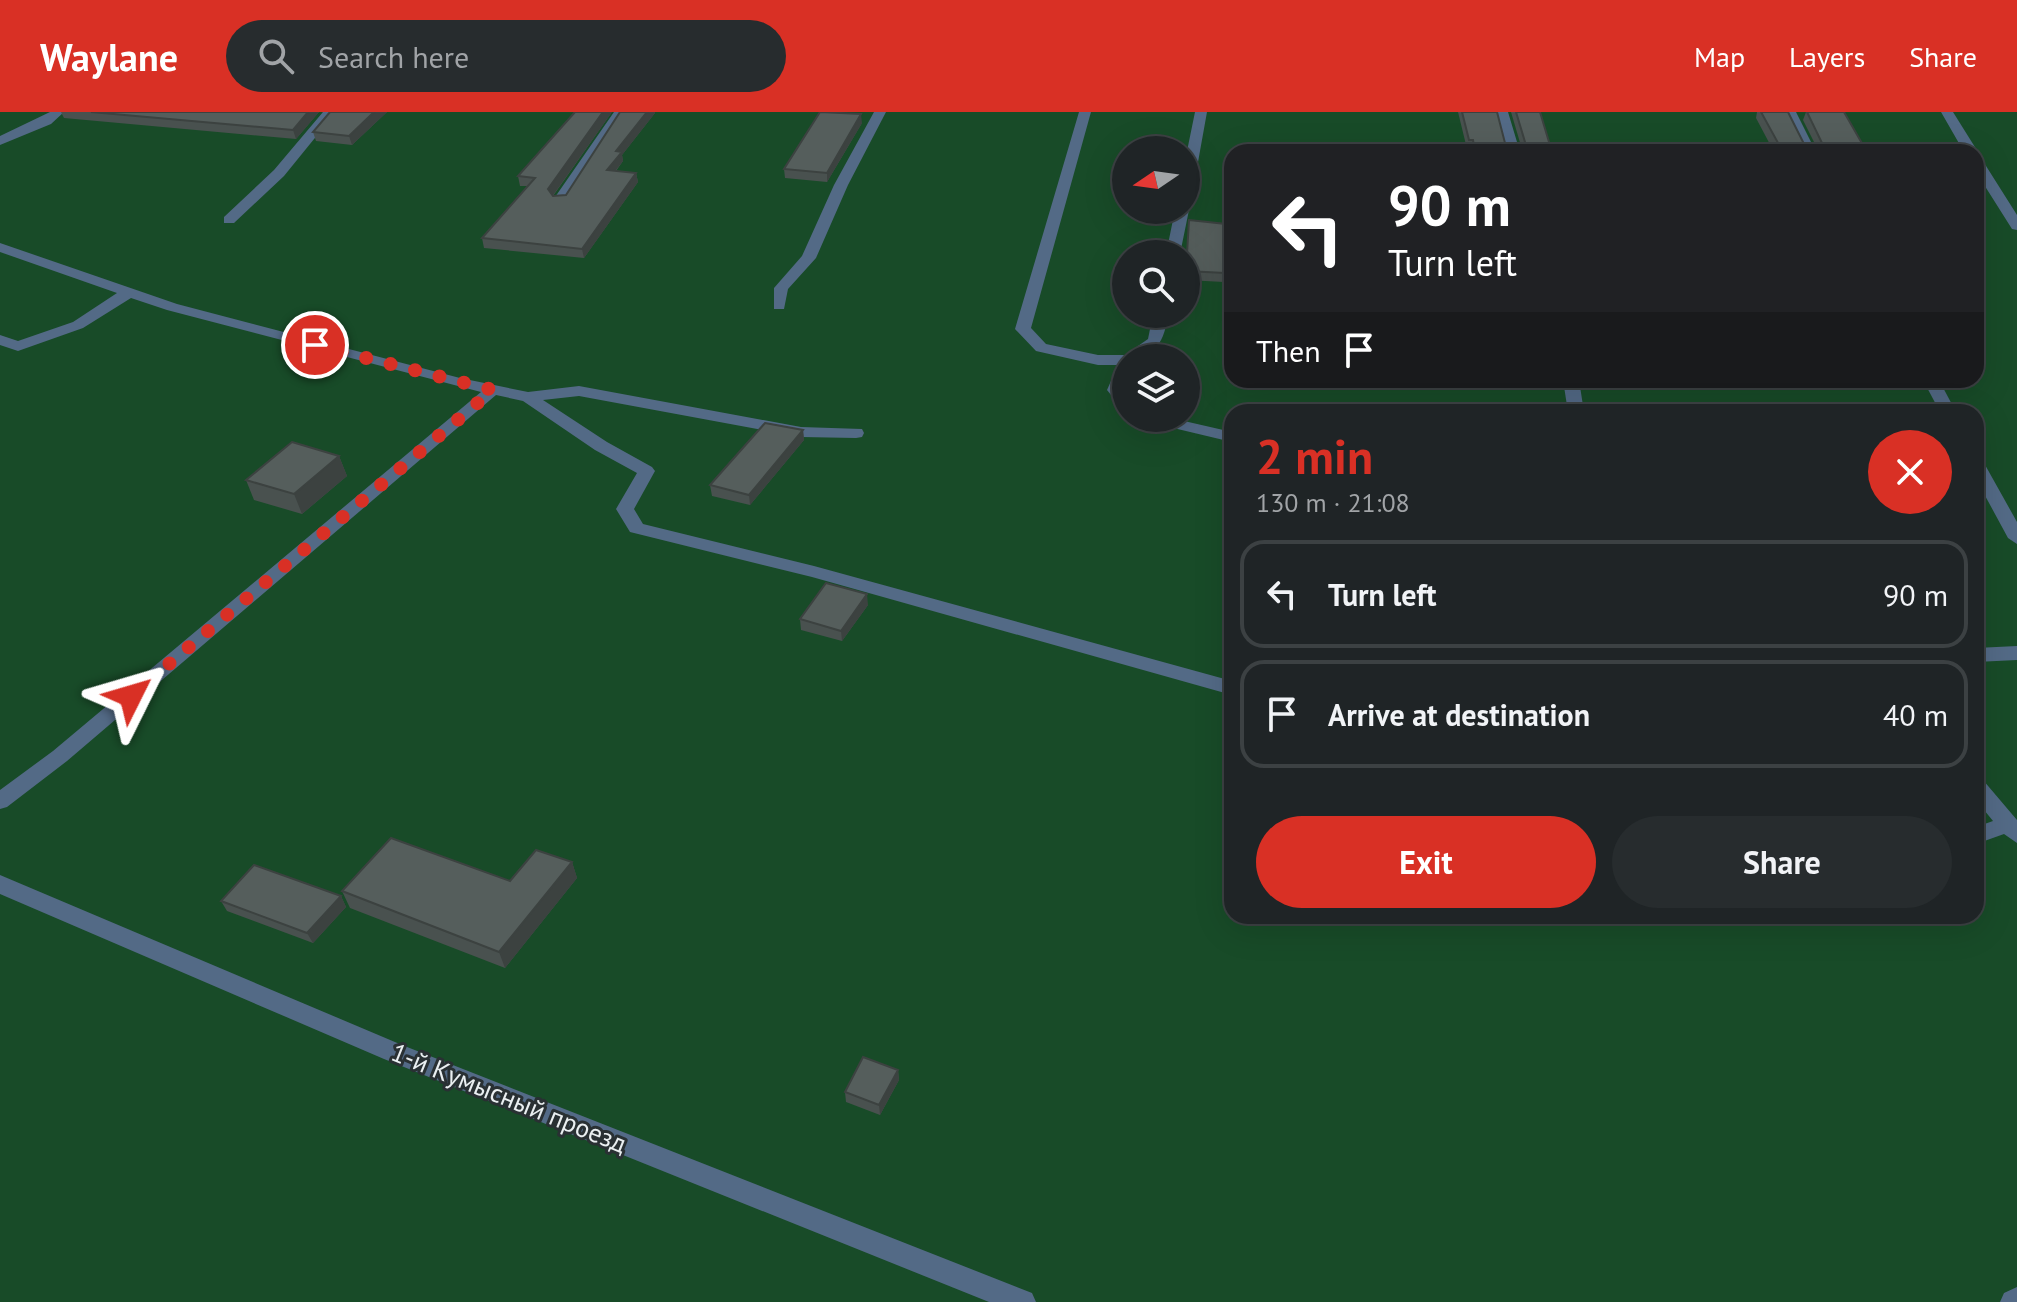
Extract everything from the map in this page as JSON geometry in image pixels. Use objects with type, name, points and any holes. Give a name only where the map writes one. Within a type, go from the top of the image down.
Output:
[{"type":"street","points":[[0,141],[47,121],[58,112]]},
{"type":"street","points":[[229,220],[279,173],[330,112]]},
{"type":"street","points":[[560,200],[620,112]]},
{"type":"street","points":[[779,306],[781,288],[809,258],[841,185],[880,112]]},
{"type":"street","points":[[1085,112],[1023,329],[1041,348],[1112,360]]},
{"type":"street","points":[[1196,136],[1201,112]]},
{"type":"street","points":[[1502,112],[1511,144]]},
{"type":"street","points":[[1790,112],[1805,144]]},
{"type":"street","points":[[1947,112],[1966,144]]},
{"type":"street","points":[[1984,174],[2017,226]]},
{"type":"street","points":[[0,247],[202,315],[493,390],[528,397],[579,391],[801,432],[856,433]]},
{"type":"street","points":[[0,340],[18,346],[78,325],[129,292]]},
{"type":"street","points":[[0,801],[96,726],[493,390]]},
{"type":"street","points":[[528,397],[601,446],[646,471],[625,509],[636,528],[814,572],[1224,686]]},
{"type":"street","points":[[1200,430],[1224,435]]},
{"type":"street","points":[[1984,478],[2017,538]]},
{"type":"street","points":[[1984,655],[2017,653]]},
{"type":"street","points":[[1984,795],[2013,829],[1984,834]]},
{"type":"street","name":"1-й Кумысный проезд","points":[[0,884],[393,1052],[1022,1302]]},
{"type":"green space","points":[[0,112],[2017,112],[2017,1302],[0,1302]]},
{"type":"building","points":[[91,112],[308,112],[293,130]]},
{"type":"building","points":[[330,112],[374,112],[349,136],[313,132]]},
{"type":"building","points":[[575,112],[603,112],[548,189],[553,196],[566,195],[620,112],[647,112],[616,151],[622,152],[607,170],[636,173],[582,249],[482,238],[535,178],[518,176]]},
{"type":"building","points":[[820,112],[861,114],[827,173],[784,169]]},
{"type":"building","points":[[1462,112],[1497,112],[1505,143],[1511,144],[1474,144],[1473,140],[1469,140]]},
{"type":"building","points":[[1516,112],[1540,112],[1550,144],[1524,144]]},
{"type":"building","points":[[1761,112],[1788,112],[1804,144],[1779,144]]},
{"type":"building","points":[[1807,112],[1844,112],[1862,144],[1816,144],[1822,143]]},
{"type":"building","points":[[1200,221],[1224,224],[1224,273],[1200,272],[1200,240],[1188,240],[1189,224],[1200,224]]},
{"type":"building","points":[[765,423],[803,430],[749,495],[710,485]]},
{"type":"building","points":[[292,442],[339,456],[294,494],[246,480]]},
{"type":"building","points":[[826,583],[867,594],[841,631],[800,619]]},
{"type":"building","points":[[391,838],[510,881],[536,850],[572,862],[499,952],[342,891]]},
{"type":"building","points":[[254,865],[341,896],[307,933],[221,901]]},
{"type":"building","points":[[863,1057],[898,1070],[879,1105],[845,1092]]},
{"type":"route","points":[[131,696],[493,390],[315,345]]}]
